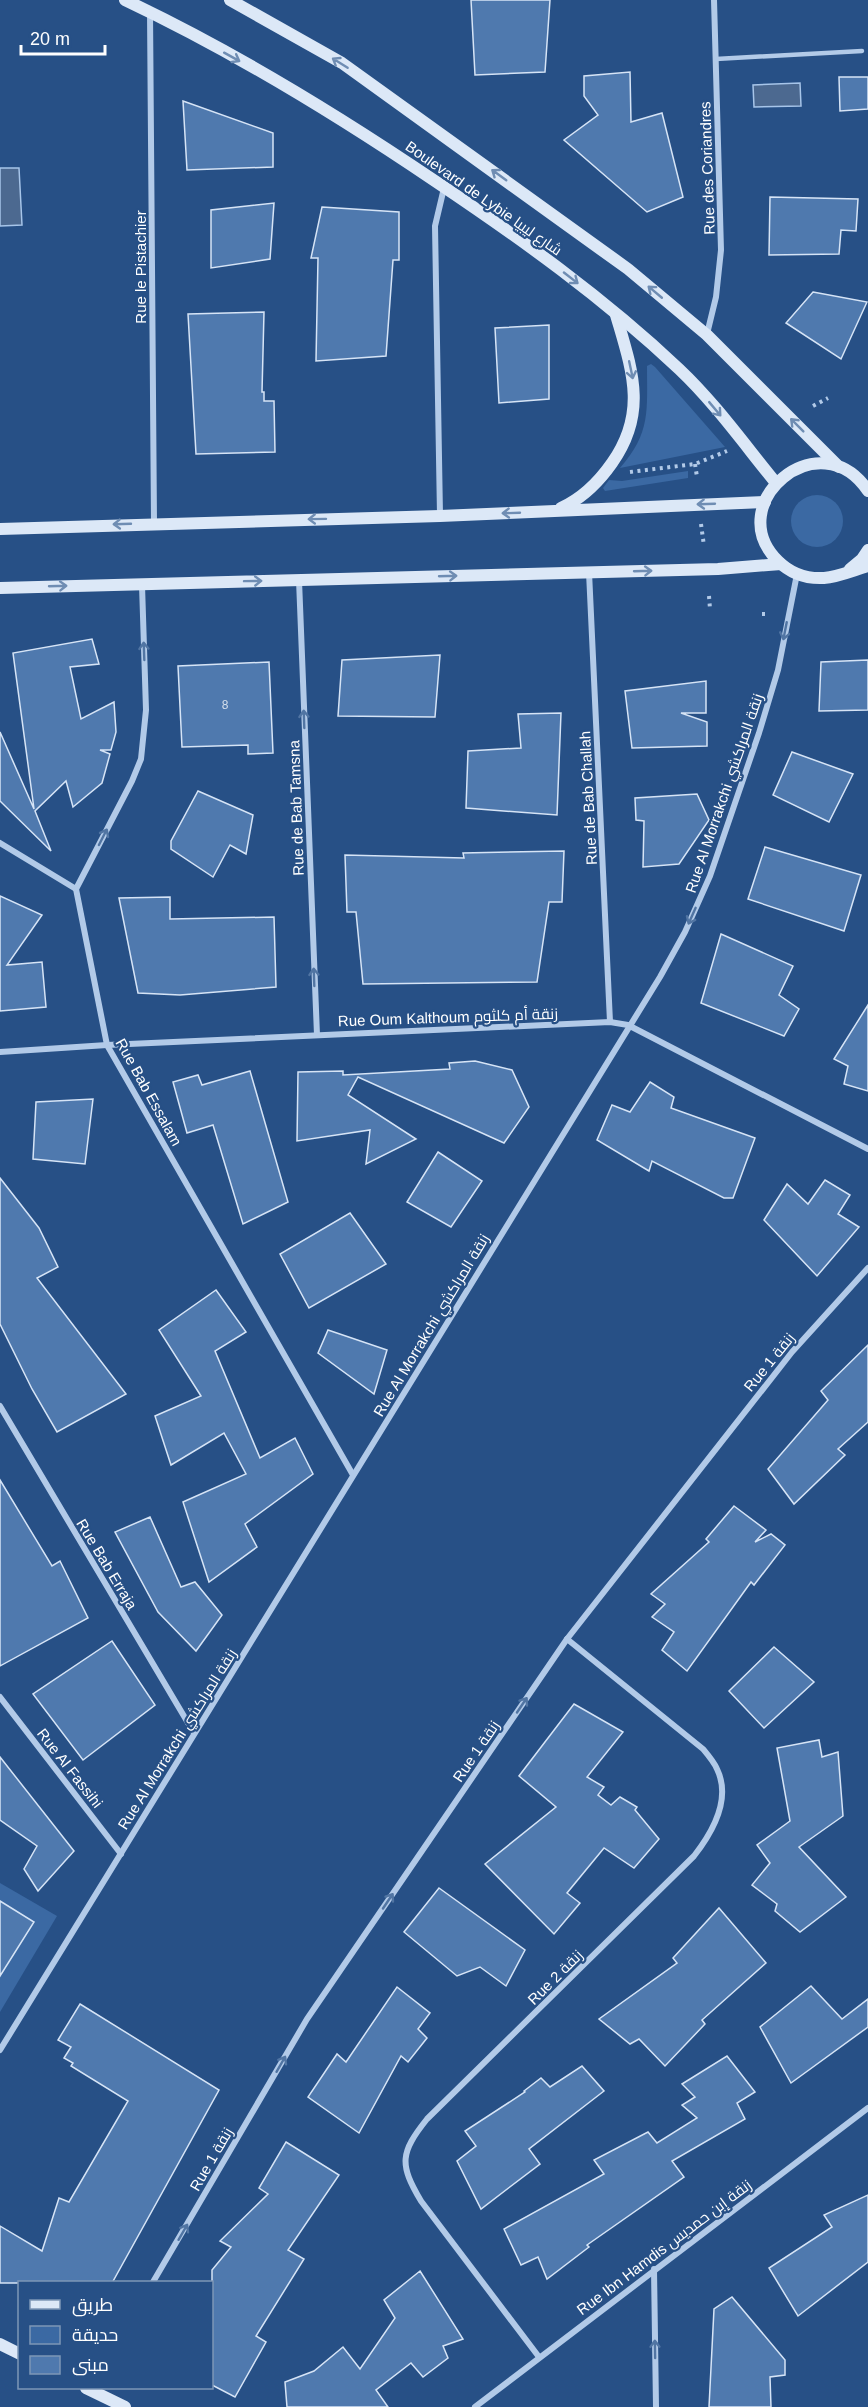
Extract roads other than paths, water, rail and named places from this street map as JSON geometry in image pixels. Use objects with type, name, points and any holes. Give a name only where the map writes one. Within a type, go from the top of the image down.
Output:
[{"type":"main road","name":"Boulevard de Lybie شارع ليبيا","points":[[125,0],[360,131],[519,237],[616,313],[679,369],[711,403],[776,483]]},
{"type":"main road","name":"Boulevard de Lybie شارع ليبيا","points":[[230,0],[342,63],[628,269],[707,335],[839,467]]},
{"type":"main road","points":[[555,511],[582,496],[600,480],[621,450],[630,428],[635,392],[631,366],[616,313]]},
{"type":"main road","points":[[868,490],[863,480],[839,467],[816,463],[805,465],[794,469],[776,483],[765,502],[762,518],[763,535],[770,551],[781,564],[797,574],[826,578],[868,566]]},
{"type":"main road","points":[[0,529],[440,516],[765,502]]},
{"type":"main road","points":[[844,572],[862,559],[868,550]]},
{"type":"main road","points":[[0,588],[718,569],[781,564]]},
{"type":"main road","points":[[0,2344],[18,2353]]},
{"type":"main road","points":[[91,2389],[125,2407]]},
{"type":"street","name":"Rue des Coriandres","points":[[707,335],[716,297],[721,250],[714,0]]},
{"type":"street","name":"Rue le Pistachier","points":[[150,12],[154,523]]},
{"type":"street","points":[[440,516],[435,226],[445,187]]},
{"type":"street","name":"Rue de Bab Challah","points":[[589,572],[610,1022]]},
{"type":"street","name":"Rue Al Morrakchi زنقة المراكشي","points":[[0,2050],[685,932],[710,876],[759,733],[778,670],[797,574]]},
{"type":"street","name":"Rue de Bab Tamsna","points":[[299,580],[317,1035]]},
{"type":"street","points":[[0,843],[76,889],[132,782],[141,759],[146,710],[142,584]]},
{"type":"street","name":"Rue Bab Essalam","points":[[76,889],[107,1045],[353,1475]]},
{"type":"street","name":"Rue Oum Kalthoum زنقة أم كلثوم","points":[[0,1052],[610,1022],[628,1025],[868,1149]]},
{"type":"street","name":"Rue 1 زنقة","points":[[154,2281],[308,2019],[567,1639],[792,1352],[868,1268]]},
{"type":"street","name":"Rue Bab Erraja","points":[[0,1406],[194,1733]]},
{"type":"street","name":"Rue 2 زنقة","points":[[539,2357],[421,2201],[410,2183],[404,2161],[411,2139],[435,2111],[694,1856],[711,1835],[723,1790],[717,1769],[703,1749],[567,1639]]},
{"type":"street","name":"Rue Al Fassihi","points":[[0,1697],[120,1854]]},
{"type":"street","name":"Rue Ibn Hamdis زنقة إبن حمديس","points":[[475,2407],[868,2108]]},
{"type":"street","points":[[654,2269],[656,2407]]},
{"type":"lane","points":[[716,59],[862,51]]}]
